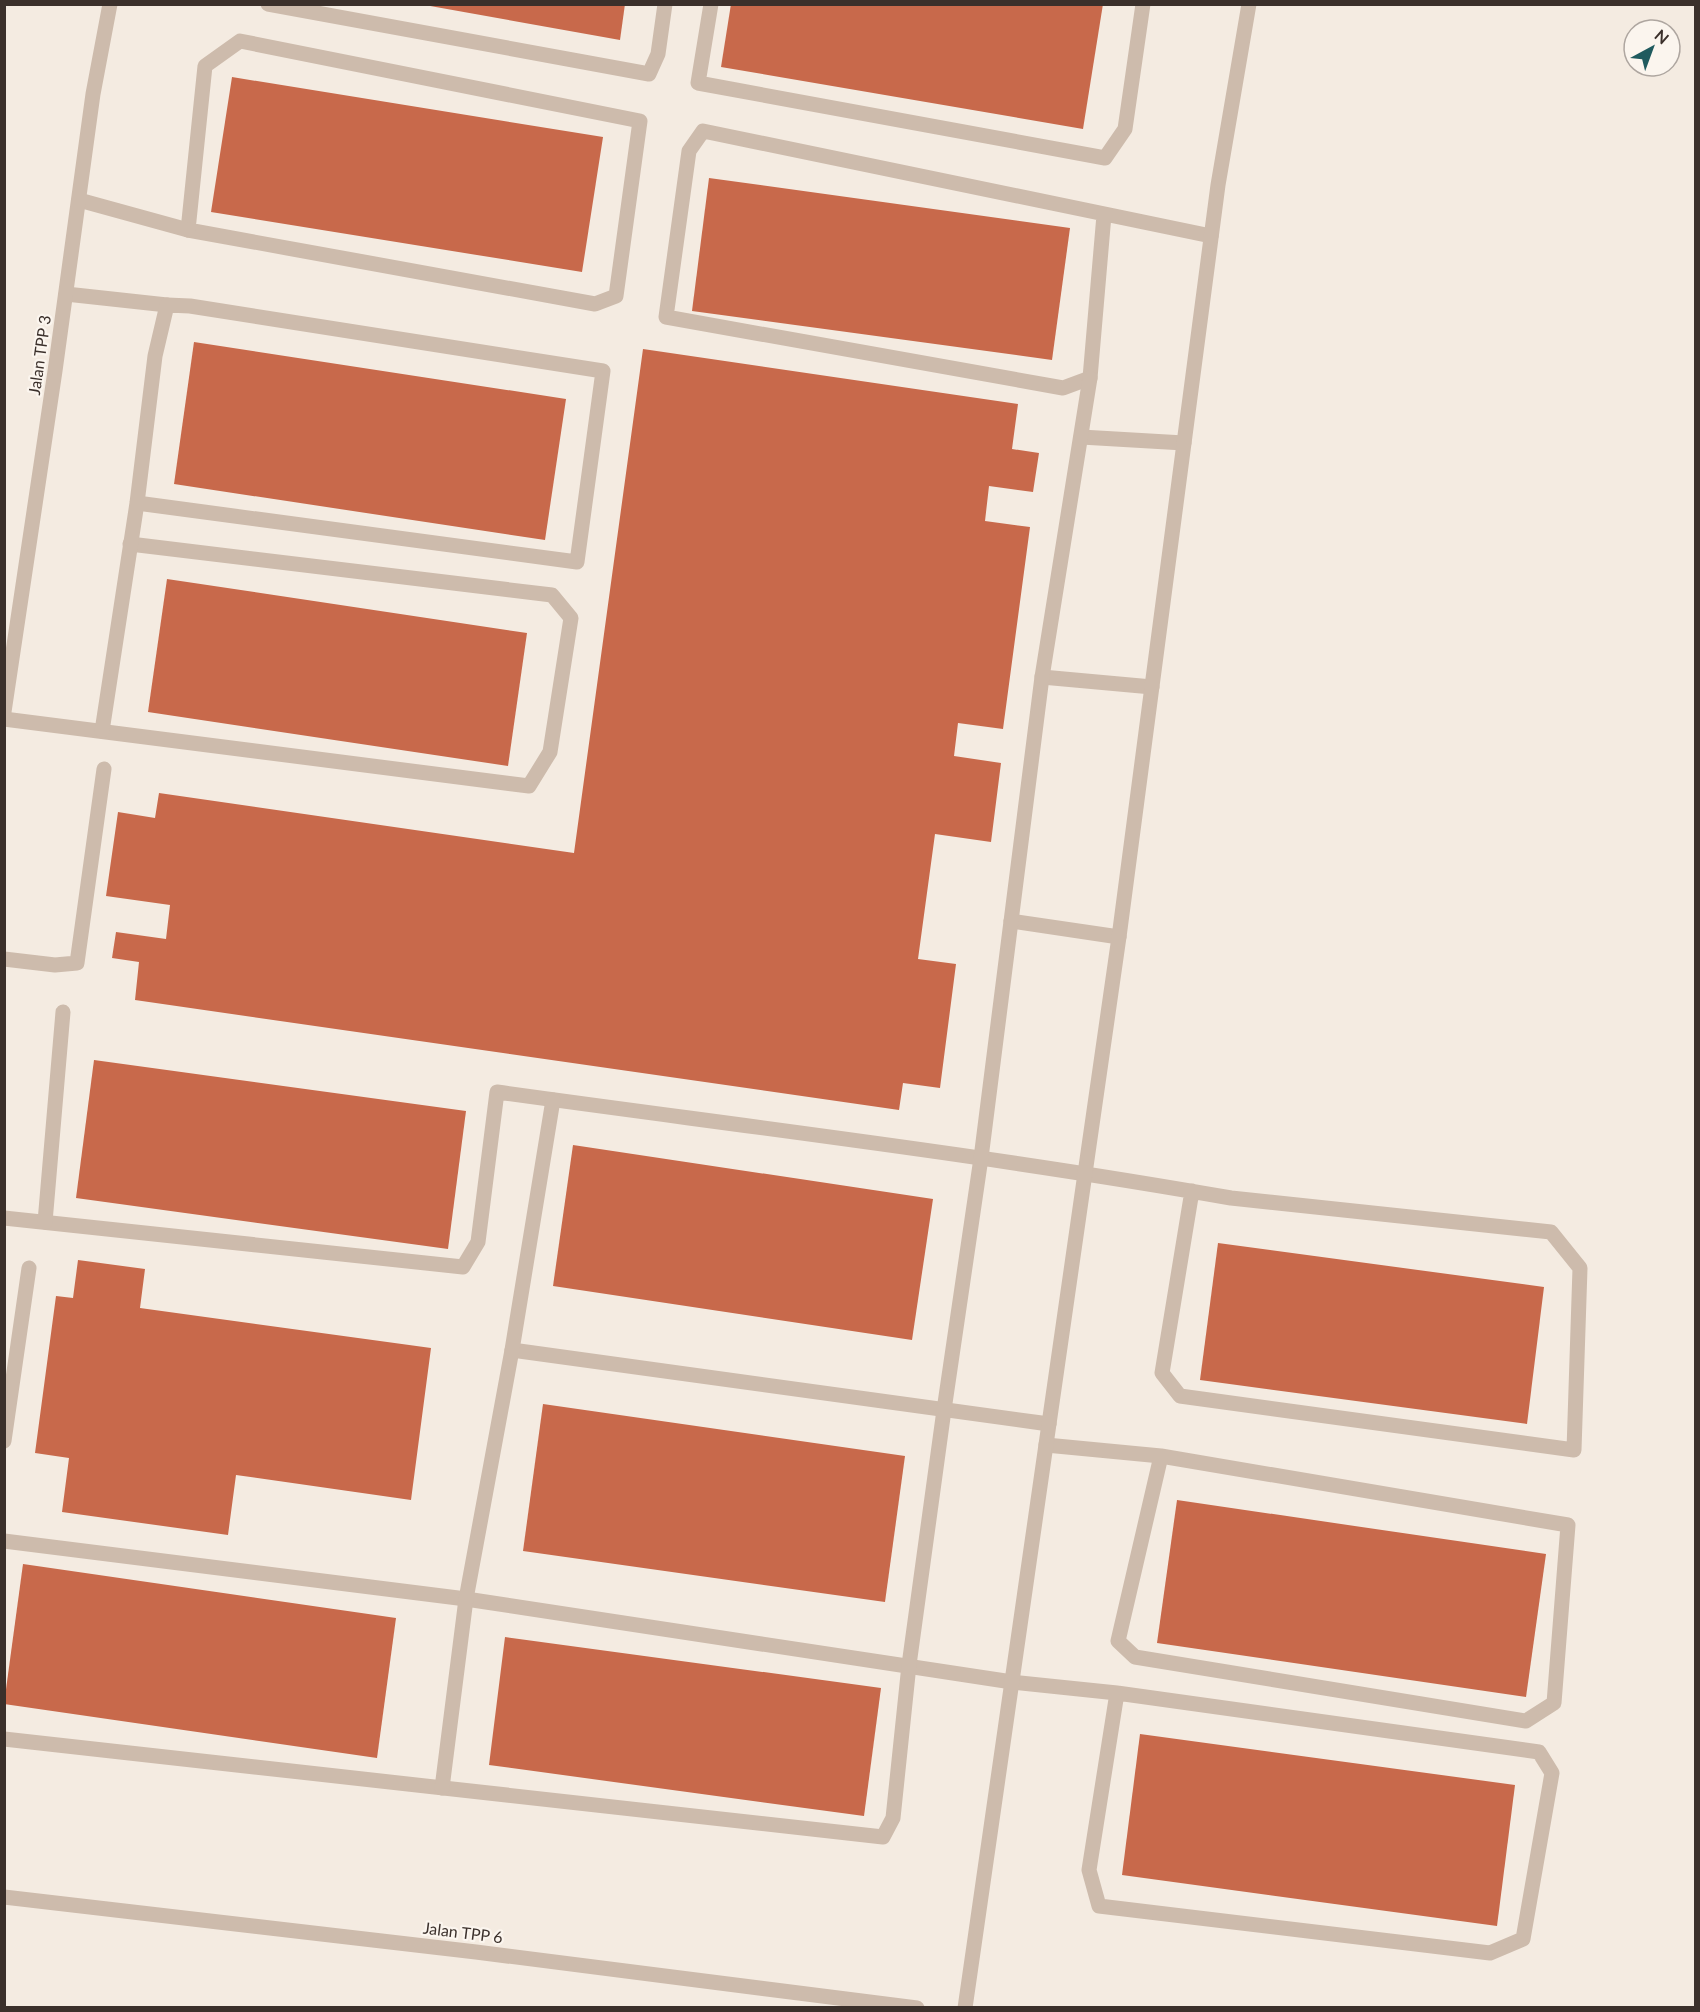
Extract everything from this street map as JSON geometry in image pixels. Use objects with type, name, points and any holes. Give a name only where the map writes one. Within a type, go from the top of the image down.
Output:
[{"type":"street","name":"Jalan TPP 3","points":[[4,712],[93,94],[110,4]]},
{"type":"street","points":[[268,4],[649,74],[658,54],[665,4]]},
{"type":"street","points":[[711,4],[698,83],[1104,158],[1125,129],[1143,4]]},
{"type":"street","points":[[965,2007],[1119,937],[1218,185],[1249,4]]},
{"type":"street","points":[[79,200],[188,230],[595,304],[616,296],[640,122],[240,41],[205,66],[188,230]]},
{"type":"street","points":[[1090,378],[1063,388],[666,317],[689,151],[703,131],[1211,236]]},
{"type":"street","points":[[4,1739],[883,1837],[893,1818],[909,1665],[981,1158],[1042,677],[1090,378],[1104,215]]},
{"type":"street","points":[[66,294],[190,306],[603,371],[576,562],[137,503]]},
{"type":"street","points":[[102,731],[137,503],[156,356],[167,305]]},
{"type":"street","points":[[1081,436],[1184,443]]},
{"type":"street","points":[[4,719],[529,786],[550,752],[571,618],[552,595],[130,544]]},
{"type":"street","points":[[1042,677],[1152,687]]},
{"type":"street","points":[[4,959],[55,965],[77,963],[104,769]]},
{"type":"street","points":[[1011,921],[1119,937]]},
{"type":"street","points":[[45,1222],[63,1012]]},
{"type":"street","points":[[4,1218],[463,1267],[478,1242],[497,1092],[1085,1173],[1192,1191],[1231,1198],[1551,1232],[1580,1268],[1574,1450],[1180,1396],[1162,1372],[1192,1191]]},
{"type":"street","points":[[442,1788],[466,1599],[512,1350],[554,1100]]},
{"type":"street","points":[[4,1441],[29,1268]]},
{"type":"street","points":[[512,1350],[1049,1424]]},
{"type":"street","points":[[1046,1444],[1161,1456],[1568,1525],[1554,1703],[1526,1721],[1135,1657],[1118,1641],[1161,1456]]},
{"type":"street","points":[[4,1541],[466,1599],[1012,1682],[1117,1693],[1539,1752],[1552,1773],[1523,1939],[1490,1953],[1099,1906],[1089,1870],[1117,1693]]},
{"type":"street","name":"Jalan TPP 6","points":[[4,1896],[916,2007]]},
{"type":"building","points":[[419,4],[625,4],[620,40]]},
{"type":"building","points":[[731,4],[1103,4],[1083,129],[721,67]]},
{"type":"building","points":[[232,77],[603,137],[582,272],[211,212]]},
{"type":"building","points":[[709,178],[1070,228],[1052,360],[692,311]]},
{"type":"building","points":[[194,342],[566,399],[545,540],[174,484]]},
{"type":"building","points":[[643,349],[1018,404],[1012,449],[1039,453],[1033,492],[989,486],[985,521],[1030,527],[1003,729],[958,723],[954,756],[1001,763],[991,842],[935,834],[918,959],[956,964],[940,1088],[903,1083],[899,1110],[135,1000],[139,962],[112,958],[116,932],[166,939],[170,905],[106,896],[118,812],[155,818],[159,793],[574,853]]},
{"type":"building","points":[[167,579],[527,633],[508,766],[148,712]]},
{"type":"building","points":[[94,1060],[466,1111],[448,1249],[76,1198]]},
{"type":"building","points":[[573,1145],[933,1199],[912,1340],[553,1286]]},
{"type":"building","points":[[1218,1243],[1544,1287],[1527,1424],[1200,1380]]},
{"type":"building","points":[[78,1260],[145,1269],[140,1308],[431,1348],[411,1500],[236,1475],[228,1535],[62,1512],[69,1458],[35,1453],[56,1296],[73,1298]]},
{"type":"building","points":[[543,1404],[905,1456],[885,1602],[523,1551]]},
{"type":"building","points":[[1177,1500],[1546,1554],[1526,1697],[1157,1643]]},
{"type":"building","points":[[23,1564],[396,1618],[377,1758],[4,1704]]},
{"type":"building","points":[[505,1637],[881,1688],[864,1816],[489,1765]]},
{"type":"building","points":[[1140,1734],[1515,1785],[1497,1926],[1122,1875]]}]
